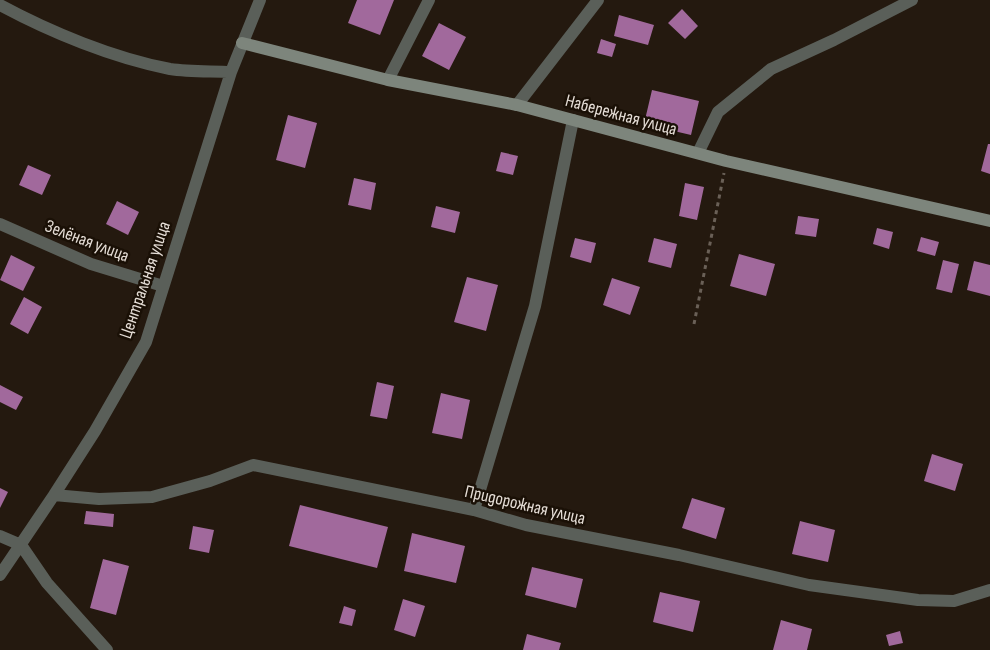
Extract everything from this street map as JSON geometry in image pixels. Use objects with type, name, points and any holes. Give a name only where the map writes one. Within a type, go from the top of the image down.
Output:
[{"type":"street","name":"Центральная улица","points":[[0,575],[95,431],[146,342],[231,72],[260,0]]},
{"type":"street","points":[[388,80],[429,0]]},
{"type":"street","points":[[517,105],[598,0]]},
{"type":"street","points":[[698,153],[718,112],[771,69],[834,40],[912,0]]},
{"type":"street","points":[[0,5],[30,21],[115,54],[171,69],[231,72]]},
{"type":"street","name":"Набережная улица","points":[[242,43],[388,80],[517,105],[726,160],[990,221]]},
{"type":"street","points":[[474,510],[535,306],[573,120]]},
{"type":"street","name":"Зелёная улица","points":[[0,224],[91,264],[164,286]]},
{"type":"street","name":"Придорожная улица","points":[[54,495],[99,499],[152,497],[210,481],[253,465],[474,510],[526,525],[679,555],[809,585],[918,600],[954,601],[984,591],[990,584]]},
{"type":"street","points":[[0,536],[21,545],[47,583],[107,650]]},
{"type":"path","points":[[694,324],[726,160]]},
{"type":"building","points":[[357,0],[394,0],[380,35],[348,23]]},
{"type":"building","points":[[682,9],[698,26],[685,39],[668,23]]},
{"type":"building","points":[[619,15],[654,25],[648,45],[614,36]]},
{"type":"building","points":[[439,23],[466,37],[449,70],[422,56]]},
{"type":"building","points":[[601,39],[616,44],[612,57],[597,53]]},
{"type":"building","points":[[652,90],[699,101],[691,135],[644,124]]},
{"type":"building","points":[[288,115],[317,123],[305,168],[276,160]]},
{"type":"building","points":[[988,144],[990,144],[990,174],[981,171]]},
{"type":"building","points":[[501,152],[518,156],[513,175],[496,171]]},
{"type":"building","points":[[28,165],[51,175],[42,195],[19,185]]},
{"type":"building","points":[[354,178],[376,183],[371,210],[348,205]]},
{"type":"building","points":[[685,183],[704,187],[697,220],[679,216]]},
{"type":"building","points":[[117,201],[139,212],[128,235],[106,224]]},
{"type":"building","points":[[436,206],[460,212],[455,233],[431,227]]},
{"type":"building","points":[[798,216],[819,219],[816,237],[795,234]]},
{"type":"building","points":[[877,228],[893,232],[889,249],[873,244]]},
{"type":"building","points":[[921,237],[939,242],[935,256],[917,251]]},
{"type":"building","points":[[575,238],[596,243],[591,263],[570,257]]},
{"type":"building","points":[[654,238],[677,244],[671,268],[648,262]]},
{"type":"building","points":[[739,254],[775,264],[766,296],[730,286]]},
{"type":"building","points":[[11,255],[35,267],[23,291],[0,280]]},
{"type":"building","points":[[943,260],[959,264],[952,293],[936,289]]},
{"type":"building","points":[[974,261],[990,265],[990,296],[967,290]]},
{"type":"building","points":[[467,277],[498,285],[486,331],[454,322]]},
{"type":"building","points":[[612,278],[640,287],[630,315],[603,305]]},
{"type":"building","points":[[24,297],[42,307],[28,334],[10,324]]},
{"type":"building","points":[[377,382],[394,386],[387,419],[370,416]]},
{"type":"building","points":[[0,385],[23,397],[16,410],[0,402]]},
{"type":"building","points":[[441,393],[470,400],[462,439],[432,433]]},
{"type":"building","points":[[932,454],[963,464],[955,491],[924,481]]},
{"type":"building","points":[[0,488],[8,492],[0,508]]},
{"type":"building","points":[[692,498],[725,508],[716,539],[682,528]]},
{"type":"building","points":[[300,505],[388,527],[377,568],[289,546]]},
{"type":"building","points":[[86,511],[114,514],[113,527],[84,524]]},
{"type":"building","points":[[800,521],[835,530],[828,562],[792,554]]},
{"type":"building","points":[[193,526],[214,530],[209,553],[189,549]]},
{"type":"building","points":[[412,533],[465,546],[456,583],[404,571]]},
{"type":"building","points":[[103,559],[129,566],[116,615],[90,608]]},
{"type":"building","points":[[532,567],[583,579],[576,608],[525,595]]},
{"type":"building","points":[[660,592],[700,601],[693,632],[653,622]]},
{"type":"building","points":[[403,599],[425,606],[415,637],[394,630]]},
{"type":"building","points":[[344,606],[356,610],[352,626],[339,623]]},
{"type":"building","points":[[781,620],[812,629],[807,650],[773,650]]},
{"type":"building","points":[[900,631],[903,643],[889,646],[886,635]]},
{"type":"building","points":[[527,634],[561,643],[559,650],[523,650]]}]
